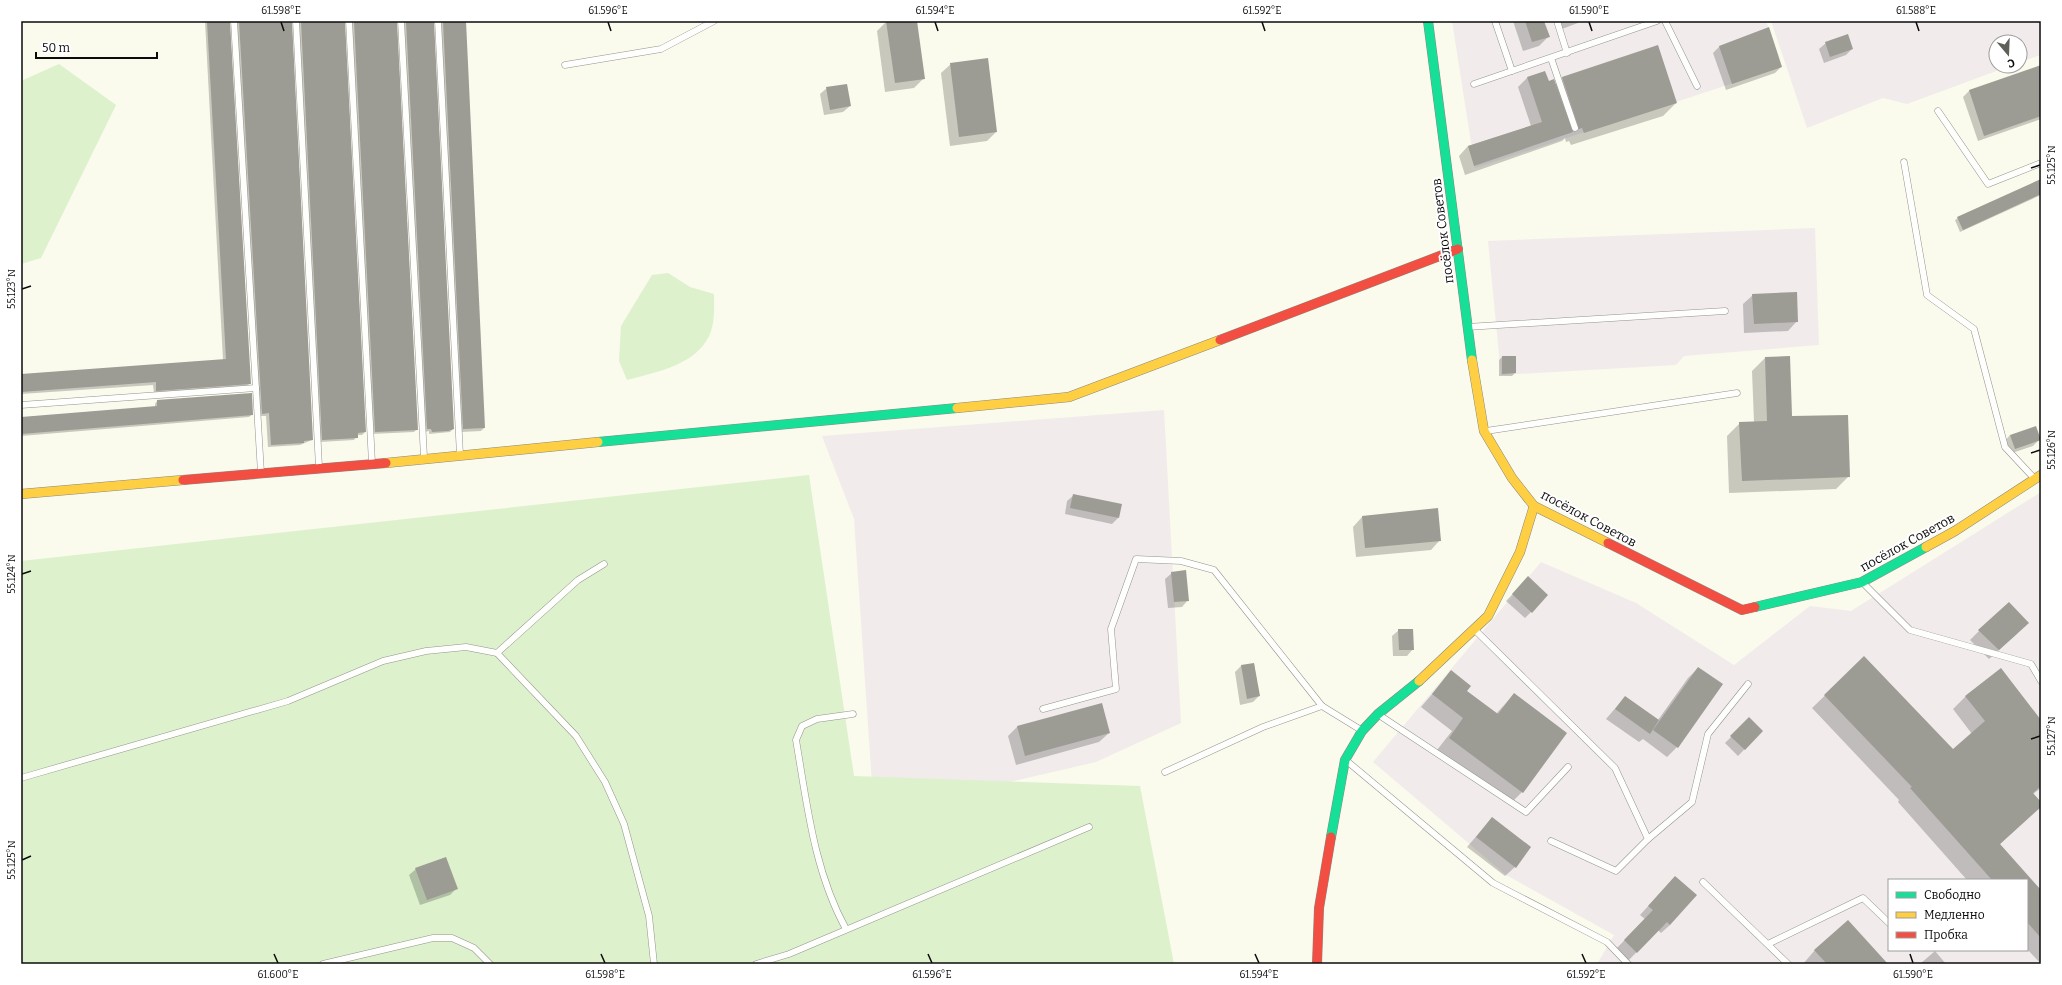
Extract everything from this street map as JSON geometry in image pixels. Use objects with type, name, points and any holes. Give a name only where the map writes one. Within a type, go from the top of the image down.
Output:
[{"type":"street","name":"посёлок Советов","points":[[1428,21],[1458,249],[1466,327],[1484,432],[1512,478],[1534,506],[1742,610],[1862,582],[1955,531],[2038,478]]},
{"type":"street","points":[[21,494],[320,469],[1070,397],[1458,249]]},
{"type":"street","points":[[1317,964],[1319,908],[1345,760],[1362,731],[1378,714],[1426,675],[1488,616],[1520,552],[1534,506]]},
{"type":"lane","points":[[234,21],[261,474]]},
{"type":"lane","points":[[296,21],[320,469]]},
{"type":"lane","points":[[349,21],[372,464]]},
{"type":"lane","points":[[401,21],[424,459]]},
{"type":"lane","points":[[438,21],[460,456]]},
{"type":"lane","points":[[565,65],[661,49],[714,21]]},
{"type":"lane","points":[[1495,21],[1512,71]]},
{"type":"lane","points":[[1557,21],[1567,53]]},
{"type":"lane","points":[[1474,84],[1657,21]]},
{"type":"lane","points":[[1665,21],[1697,86]]},
{"type":"lane","points":[[1551,58],[1575,128]]},
{"type":"lane","points":[[1938,111],[1988,184],[2041,163]]},
{"type":"lane","points":[[1904,162],[1927,296],[1974,329],[2005,447],[2038,478]]},
{"type":"lane","points":[[1466,327],[1725,311]]},
{"type":"lane","points":[[21,405],[256,388]]},
{"type":"lane","points":[[1484,432],[1737,393]]},
{"type":"lane","points":[[1043,709],[1116,689],[1111,629],[1136,559],[1180,561],[1214,570],[1322,706],[1362,731]]},
{"type":"lane","points":[[497,653],[578,580],[604,564]]},
{"type":"lane","points":[[1862,582],[1910,630],[2031,664],[2041,681]]},
{"type":"lane","points":[[1474,629],[1615,768],[1648,839]]},
{"type":"lane","points":[[21,778],[288,701],[383,662],[426,651],[466,647],[497,653],[576,736],[605,782],[624,824],[649,916],[654,964]]},
{"type":"lane","points":[[1551,841],[1616,871],[1648,839],[1692,802],[1708,734],[1748,684]]},
{"type":"lane","points":[[1165,772],[1263,727],[1322,706]]},
{"type":"lane","points":[[846,929],[834,907],[814,846],[796,740],[802,726],[817,719],[853,714]]},
{"type":"lane","points":[[1378,714],[1526,812],[1568,767]]},
{"type":"lane","points":[[1345,760],[1493,883],[1607,942],[1628,964]]},
{"type":"lane","points":[[756,964],[789,954],[1089,827]]},
{"type":"lane","points":[[1703,882],[1788,964]]},
{"type":"lane","points":[[1768,944],[1863,898],[1888,922]]},
{"type":"lane","points":[[323,964],[433,938],[452,938],[474,948],[490,964]]},
{"type":"shaded area","points":[[1452,21],[1766,21],[1782,67],[1475,168]]},
{"type":"shaded area","points":[[1771,21],[2041,21],[2041,55],[2028,59],[2028,34],[1988,34],[1988,74],[1907,104],[1883,98],[1807,128]]},
{"type":"shaded area","points":[[1815,228],[1819,345],[1684,356],[1676,365],[1501,375],[1488,241]]},
{"type":"shaded area","points":[[1164,410],[1181,723],[1096,762],[874,813],[854,519],[822,436]]},
{"type":"shaded area","points":[[2041,492],[2041,964],[1597,964],[1614,935],[1506,875],[1373,762],[1541,562],[1636,603],[1734,665],[1810,606],[1851,611]]},
{"type":"green space","points":[[59,64],[116,105],[41,258],[21,264],[21,81]]},
{"type":"green space","points":[[668,273],[690,287],[714,294],[714,317],[711,331],[705,342],[687,359],[664,370],[627,380],[619,361],[621,326],[652,275]]},
{"type":"green space","points":[[809,475],[854,776],[1140,786],[1174,964],[21,964],[21,561]]},
{"type":"building","points":[[207,21],[230,21],[251,384],[156,391],[156,382],[21,392],[21,374],[226,359]]},
{"type":"building","points":[[239,21],[292,21],[313,440],[304,441],[304,443],[271,445],[269,413],[262,414]]},
{"type":"building","points":[[301,21],[345,21],[366,432],[358,433],[358,438],[322,440]]},
{"type":"building","points":[[354,21],[397,21],[418,430],[375,432]]},
{"type":"building","points":[[406,21],[434,21],[454,429],[448,431],[432,432],[431,429],[427,429]]},
{"type":"building","points":[[443,21],[466,21],[485,428],[463,429]]},
{"type":"building","points":[[886,21],[917,21],[925,79],[895,83]]},
{"type":"building","points":[[1525,21],[1544,21],[1550,37],[1532,42]]},
{"type":"building","points":[[1769,27],[1782,67],[1732,84],[1719,46]]},
{"type":"building","points":[[1848,34],[1853,49],[1830,57],[1825,42]]},
{"type":"building","points":[[1658,45],[1677,103],[1584,133],[1582,128],[1579,129],[1562,77]]},
{"type":"building","points":[[988,58],[997,132],[959,137],[950,63]]},
{"type":"building","points":[[2041,65],[2041,116],[1984,136],[1969,90],[2015,74],[2028,74],[2028,70]]},
{"type":"building","points":[[1545,71],[1549,81],[1554,79],[1573,132],[1474,166],[1468,146],[1542,122],[1527,77]]},
{"type":"building","points":[[847,84],[851,106],[830,110],[826,87]]},
{"type":"building","points":[[2041,179],[2041,194],[1963,230],[1957,217]]},
{"type":"building","points":[[1797,292],[1798,322],[1754,324],[1752,294]]},
{"type":"building","points":[[1502,356],[1516,356],[1516,373],[1502,374]]},
{"type":"building","points":[[1790,356],[1792,416],[1848,415],[1850,477],[1742,481],[1739,422],[1767,421],[1765,357]]},
{"type":"building","points":[[252,393],[253,415],[21,434],[21,417],[157,406],[157,400]]},
{"type":"building","points":[[2036,426],[2041,440],[2015,449],[2010,435]]},
{"type":"building","points":[[1073,494],[1122,504],[1119,518],[1070,508]]},
{"type":"building","points":[[1438,508],[1441,541],[1365,548],[1362,516]]},
{"type":"building","points":[[1186,570],[1189,601],[1174,602],[1171,572]]},
{"type":"building","points":[[1528,576],[1548,595],[1532,613],[1512,594]]},
{"type":"building","points":[[2009,602],[2029,623],[1999,650],[1978,630]]},
{"type":"building","points":[[1398,629],[1413,629],[1414,650],[1399,650]]},
{"type":"building","points":[[1864,656],[1953,749],[1985,721],[1965,696],[2001,668],[2041,720],[2041,786],[2033,793],[2041,802],[2041,807],[2000,844],[2041,890],[2041,938],[2028,923],[2028,879],[1991,879],[1910,788],[1912,787],[1824,695]]},
{"type":"building","points":[[1254,663],[1260,696],[1247,699],[1241,665]]},
{"type":"building","points":[[1698,667],[1723,684],[1678,748],[1653,730]]},
{"type":"building","points":[[1451,670],[1471,686],[1467,691],[1498,714],[1514,693],[1567,733],[1523,793],[1449,738],[1463,718],[1432,694]]},
{"type":"building","points":[[1625,696],[1659,720],[1650,734],[1615,709]]},
{"type":"building","points":[[1102,703],[1110,733],[1025,756],[1017,726]]},
{"type":"building","points":[[1749,717],[1763,731],[1745,750],[1730,736]]},
{"type":"building","points":[[1492,817],[1531,847],[1516,868],[1476,837]]},
{"type":"building","points":[[446,857],[458,889],[427,900],[415,868]]},
{"type":"building","points":[[1675,876],[1697,895],[1670,925],[1667,922],[1637,953],[1624,940],[1653,910],[1648,906]]},
{"type":"building","points":[[1848,920],[1888,964],[1827,964],[1814,950]]},
{"type":"traffic: fast","points":[[1428,21],[1472,360]]},
{"type":"traffic: fast","points":[[598,442],[957,408]]},
{"type":"traffic: fast","points":[[1755,607],[1862,582],[1926,547]]},
{"type":"traffic: fast","points":[[1331,837],[1345,760],[1362,731],[1378,714],[1419,681]]},
{"type":"traffic: slow","points":[[957,408],[1069,397],[1220,340]]},
{"type":"traffic: slow","points":[[1472,360],[1484,431],[1512,478],[1534,506],[1608,543]]},
{"type":"traffic: slow","points":[[386,463],[598,442]]},
{"type":"traffic: slow","points":[[1926,547],[1955,531],[2041,475]]},
{"type":"traffic: slow","points":[[21,494],[183,480]]},
{"type":"traffic: slow","points":[[1419,681],[1488,616],[1520,552],[1534,506]]},
{"type":"traffic: jam","points":[[1220,340],[1458,249]]},
{"type":"traffic: jam","points":[[183,480],[386,463]]},
{"type":"traffic: jam","points":[[1608,543],[1742,610],[1755,607]]},
{"type":"traffic: jam","points":[[1317,964],[1319,908],[1331,837]]}]
